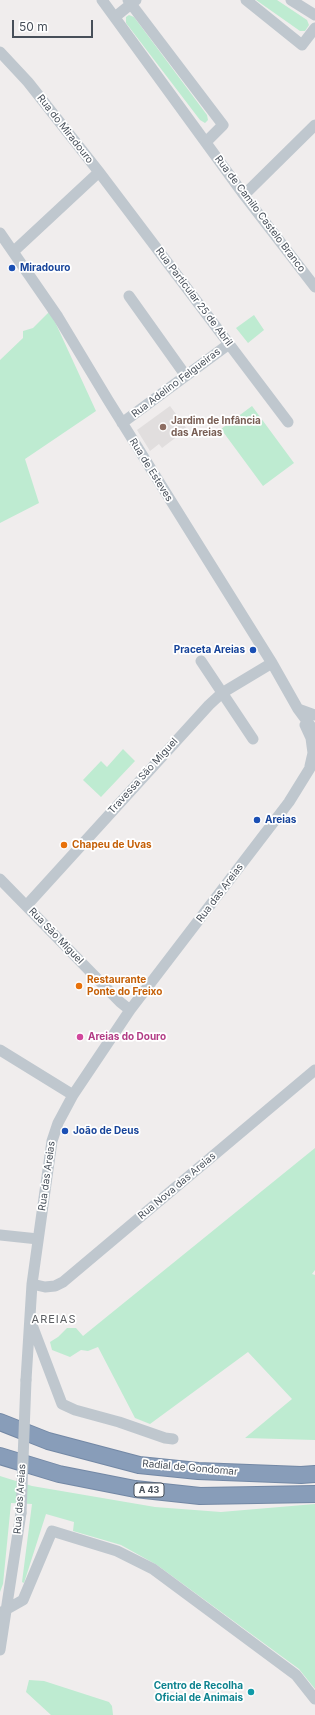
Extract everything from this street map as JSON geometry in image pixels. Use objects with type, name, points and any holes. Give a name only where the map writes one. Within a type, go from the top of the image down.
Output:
[{"type":"highway","name":"Radial de Gondomar","points":[[0,1422],[48,1441],[139,1465],[198,1471],[301,1475],[315,1474]]},
{"type":"highway","name":"A 43","points":[[0,1456],[59,1474],[135,1489],[200,1496],[315,1494]]},
{"type":"street","name":"Rua de Camilo Castelo Branco","points":[[102,0],[244,195],[315,287]]},
{"type":"street","points":[[246,0],[302,45],[315,28]]},
{"type":"street","points":[[292,0],[315,15]]},
{"type":"street","points":[[115,17],[132,1],[223,125],[206,142]]},
{"type":"street","name":"Rua do Miradouro","points":[[0,52],[28,82],[99,172],[13,252]]},
{"type":"street","points":[[244,195],[315,125]]},
{"type":"street","name":"Rua Particular 25 de Abril","points":[[99,172],[288,422]]},
{"type":"street","name":"Rua de Esteves","points":[[0,233],[58,317],[122,423],[272,663],[298,709],[311,738],[313,753],[308,772]]},
{"type":"street","points":[[129,296],[186,376]]},
{"type":"street","name":"Rua Adelino Felgueiras","points":[[122,423],[229,344]]},
{"type":"street","points":[[201,661],[253,739]]},
{"type":"street","name":"Travessa São Miguel","points":[[27,905],[209,705],[222,693],[272,663]]},
{"type":"street","points":[[298,709],[315,715]]},
{"type":"street","name":"Rua de Esteves","points":[[298,709],[315,721]]},
{"type":"street","name":"Rua de Esteves","points":[[298,709],[315,732]]},
{"type":"street","name":"Rua das Areias","points":[[0,1650],[4,1611],[21,1513],[26,1380],[32,1284],[52,1141],[58,1123],[73,1095],[130,1010],[289,802],[315,760]]},
{"type":"street","name":"Rua São Miguel","points":[[0,879],[120,1002],[130,1010]]},
{"type":"street","points":[[0,1050],[73,1095]]},
{"type":"street","name":"Rua Nova das Areias","points":[[32,1284],[45,1287],[56,1286],[63,1282],[315,1070]]},
{"type":"street","points":[[0,1235],[38,1239]]},
{"type":"street","points":[[30,1322],[62,1404],[75,1410],[119,1422],[173,1440]]},
{"type":"street","points":[[4,1611],[23,1600],[52,1531],[84,1540],[118,1551],[153,1569],[296,1675],[315,1699]]},
{"type":"shaded area","name":"Jardim de Infância das Areias","points":[[170,406],[187,429],[162,448],[159,444],[150,451],[137,430]]},
{"type":"green space","points":[[256,0],[277,0],[307,20],[309,25],[305,31],[300,31]]},
{"type":"green space","points":[[129,15],[134,17],[207,115],[208,120],[205,123],[200,120],[126,23],[126,17]]},
{"type":"green space","points":[[50,311],[96,411],[25,459],[39,503],[0,523],[0,360],[23,338],[23,331],[33,328]]},
{"type":"green space","points":[[254,315],[264,330],[248,343],[236,328]]},
{"type":"green space","points":[[252,406],[294,463],[263,486],[221,429]]},
{"type":"green space","points":[[123,749],[135,761],[101,797],[83,780],[101,761],[107,767]]},
{"type":"green space","points":[[315,1148],[315,1270],[312,1274],[315,1275],[315,1440],[245,1438],[292,1399],[248,1352],[150,1424],[135,1418],[98,1347],[88,1351],[81,1350],[70,1357],[52,1350],[50,1342],[58,1337],[67,1328],[76,1328],[83,1336]]},
{"type":"green space","points":[[0,1476],[32,1486],[155,1507],[221,1512],[315,1504],[315,1689],[299,1669],[157,1565],[121,1545],[73,1531],[74,1522],[46,1514],[24,1583],[22,1582],[32,1504],[11,1503],[3,1584],[0,1592]]},
{"type":"green space","points":[[29,1680],[44,1681],[109,1702],[112,1706],[113,1715],[51,1715],[26,1692]]},
{"type":"place","name":"Miradouro","points":[[12,268]]},
{"type":"place","name":"Jardim de Infância das Areias","points":[[163,427]]},
{"type":"place","name":"Praceta Areias","points":[[253,650]]},
{"type":"place","name":"Areias","points":[[257,820]]},
{"type":"place","name":"Chapeu de Uvas","points":[[64,845]]},
{"type":"place","name":"Restaurante Ponte do Freixo","points":[[79,986]]},
{"type":"place","name":"Areias do Douro","points":[[80,1037]]},
{"type":"place","name":"João de Deus","points":[[65,1131]]},
{"type":"place","name":"Centro de Recolha Oficial de Animais","points":[[251,1692]]},
{"type":"district","name":"AREIAS","points":[[54,1320]]}]
